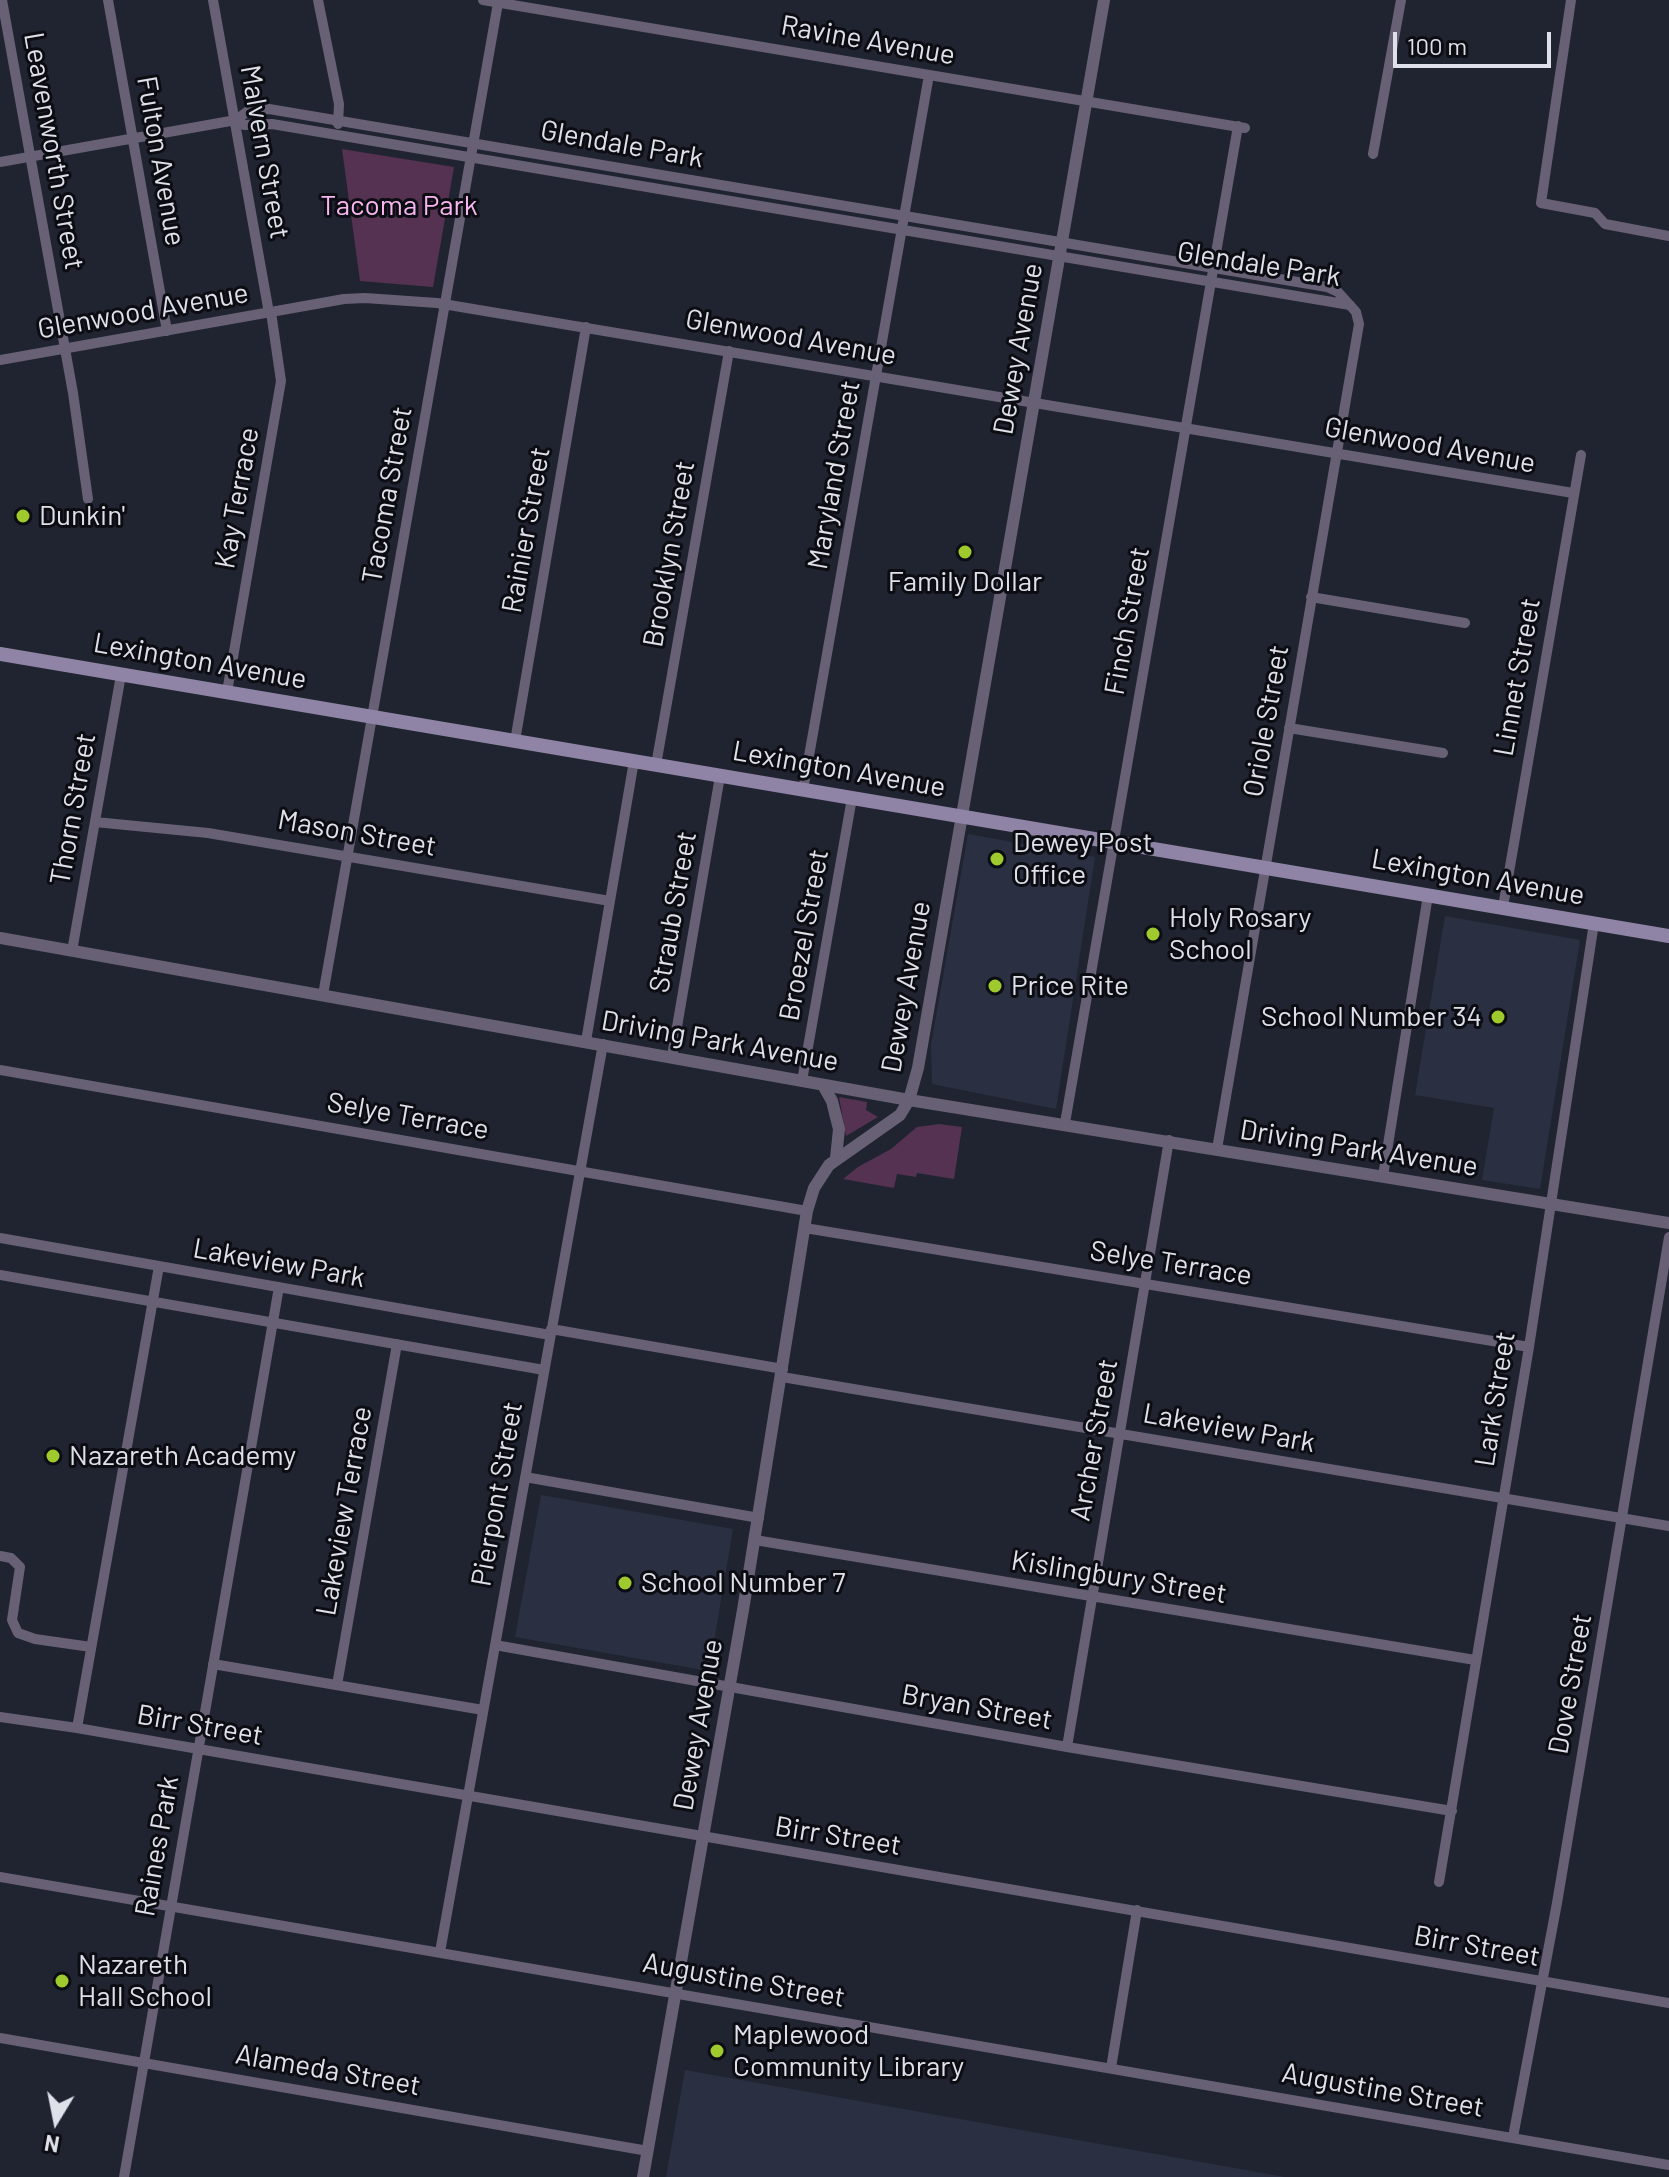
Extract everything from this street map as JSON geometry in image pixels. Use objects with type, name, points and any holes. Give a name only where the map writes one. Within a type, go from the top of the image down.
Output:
[{"type":"main road","name":"Lexington Avenue","points":[[0,654],[1669,936]]},
{"type":"street","name":"Leavenworth Street","points":[[2,0],[88,499]]},
{"type":"street","name":"Fulton Avenue","points":[[108,0],[167,331]]},
{"type":"street","name":"Malvern Street","points":[[213,0],[270,312]]},
{"type":"street","points":[[318,0],[339,104],[337,135]]},
{"type":"street","name":"Ravine Avenue","points":[[483,0],[1242,127]]},
{"type":"street","name":"Dewey Avenue","points":[[643,2177],[759,1518],[807,1211],[819,1179],[836,1158],[893,1122],[909,1100],[918,1068],[1104,0]]},
{"type":"street","points":[[1373,154],[1401,0]]},
{"type":"street","points":[[1571,0],[1541,203],[1595,213],[1605,224],[1669,236]]},
{"type":"street","name":"Tacoma Street","points":[[323,995],[498,3]]},
{"type":"street","name":"Maryland Street","points":[[803,790],[929,75]]},
{"type":"street","name":"Glendale Park","points":[[0,162],[236,120],[245,113],[264,109],[1330,287],[1350,305]]},
{"type":"street","name":"Glendale Park","points":[[236,120],[244,125],[272,124],[1350,305]]},
{"type":"street","name":"Finch Street","points":[[1065,1123],[1213,268],[1242,127]]},
{"type":"street","name":"Glenwood Avenue","points":[[0,360],[365,298],[445,304],[1573,493]]},
{"type":"street","name":"Oriole Street","points":[[1217,1149],[1359,324],[1358,315],[1350,305]]},
{"type":"street","name":"Kay Terrace","points":[[227,692],[281,381],[270,312]]},
{"type":"street","name":"Rainier Street","points":[[515,741],[586,327]]},
{"type":"street","name":"Brooklyn Street","points":[[656,765],[729,351]]},
{"type":"street","name":"Linnet Street","points":[[1503,907],[1581,455]]},
{"type":"street","points":[[1311,597],[1465,623]]},
{"type":"street","name":"Thorn Street","points":[[72,951],[121,675]]},
{"type":"street","points":[[1289,728],[1443,753]]},
{"type":"street","points":[[586,1041],[634,761]]},
{"type":"street","name":"Straub Street","points":[[672,1056],[720,776]]},
{"type":"street","name":"Broezel Street","points":[[802,1081],[852,798]]},
{"type":"street","name":"Mason Street","points":[[95,822],[201,831],[610,901]]},
{"type":"street","points":[[1383,1176],[1428,895]]},
{"type":"street","name":"Lark Street","points":[[1439,1882],[1529,1347],[1594,923]]},
{"type":"street","name":"Driving Park Avenue","points":[[0,938],[909,1100],[1669,1223]]},
{"type":"street","name":"Pierpont Street","points":[[440,1952],[603,1044]]},
{"type":"street","name":"Selye Terrace","points":[[0,1070],[807,1211]]},
{"type":"street","points":[[823,1085],[832,1101],[839,1129],[836,1158]]},
{"type":"street","name":"Archer Street","points":[[1067,1747],[1169,1140]]},
{"type":"street","name":"Selye Terrace","points":[[805,1228],[1529,1347]]},
{"type":"street","name":"Dove Street","points":[[1513,2137],[1557,1903],[1669,1237]]},
{"type":"street","name":"Lakeview Park","points":[[0,1238],[551,1332],[1119,1434],[1669,1526]]},
{"type":"street","points":[[77,1728],[159,1266]]},
{"type":"street","points":[[0,1275],[544,1370]]},
{"type":"street","name":"Raines Park","points":[[124,2177],[279,1287]]},
{"type":"street","name":"Lakeview Terrace","points":[[337,1685],[397,1344]]},
{"type":"street","points":[[525,1477],[759,1518]]},
{"type":"street","name":"Kislingbury Street","points":[[755,1540],[1475,1660]]},
{"type":"street","points":[[0,1556],[11,1558],[20,1567],[12,1620],[18,1633],[35,1639],[91,1647]]},
{"type":"street","name":"Bryan Street","points":[[495,1645],[1067,1747],[1452,1811]]},
{"type":"street","points":[[213,1664],[483,1710]]},
{"type":"street","name":"Birr Street","points":[[0,1717],[1669,2003]]},
{"type":"street","name":"Augustine Street","points":[[0,1877],[1669,2165]]},
{"type":"street","points":[[1111,2068],[1137,1910]]},
{"type":"street","name":"Alameda Street","points":[[0,2038],[648,2151]]},
{"type":"shaded area","points":[[968,834],[1095,857],[1056,1109],[932,1084],[931,1045]]},
{"type":"shaded area","name":"School Number 34","points":[[1445,916],[1580,940],[1540,1189],[1482,1180],[1494,1108],[1415,1095]]},
{"type":"shaded area","name":"School Number 7","points":[[541,1495],[733,1529],[709,1671],[515,1637]]},
{"type":"shaded area","points":[[685,2070],[1285,2177],[666,2177]]},
{"type":"green space","name":"Tacoma Park","points":[[342,149],[454,167],[433,287],[360,281]]},
{"type":"green space","points":[[839,1097],[867,1102],[866,1110],[878,1117],[846,1136]]},
{"type":"green space","points":[[939,1124],[962,1127],[954,1179],[917,1173],[916,1177],[897,1174],[894,1188],[843,1179],[891,1149],[917,1127]]},
{"type":"place","name":"Dunkin'","points":[[23,516]]},
{"type":"place","name":"Family Dollar","points":[[965,552]]},
{"type":"place","name":"Dewey Post Office","points":[[997,859]]},
{"type":"place","name":"Holy Rosary School","points":[[1153,934]]},
{"type":"place","name":"Price Rite","points":[[995,986]]},
{"type":"place","name":"School Number 34","points":[[1498,1017]]},
{"type":"place","name":"Nazareth Academy","points":[[53,1456]]},
{"type":"place","name":"School Number 7","points":[[625,1583]]},
{"type":"place","name":"Nazareth Hall School","points":[[62,1981]]},
{"type":"place","name":"Maplewood Community Library","points":[[717,2051]]}]
